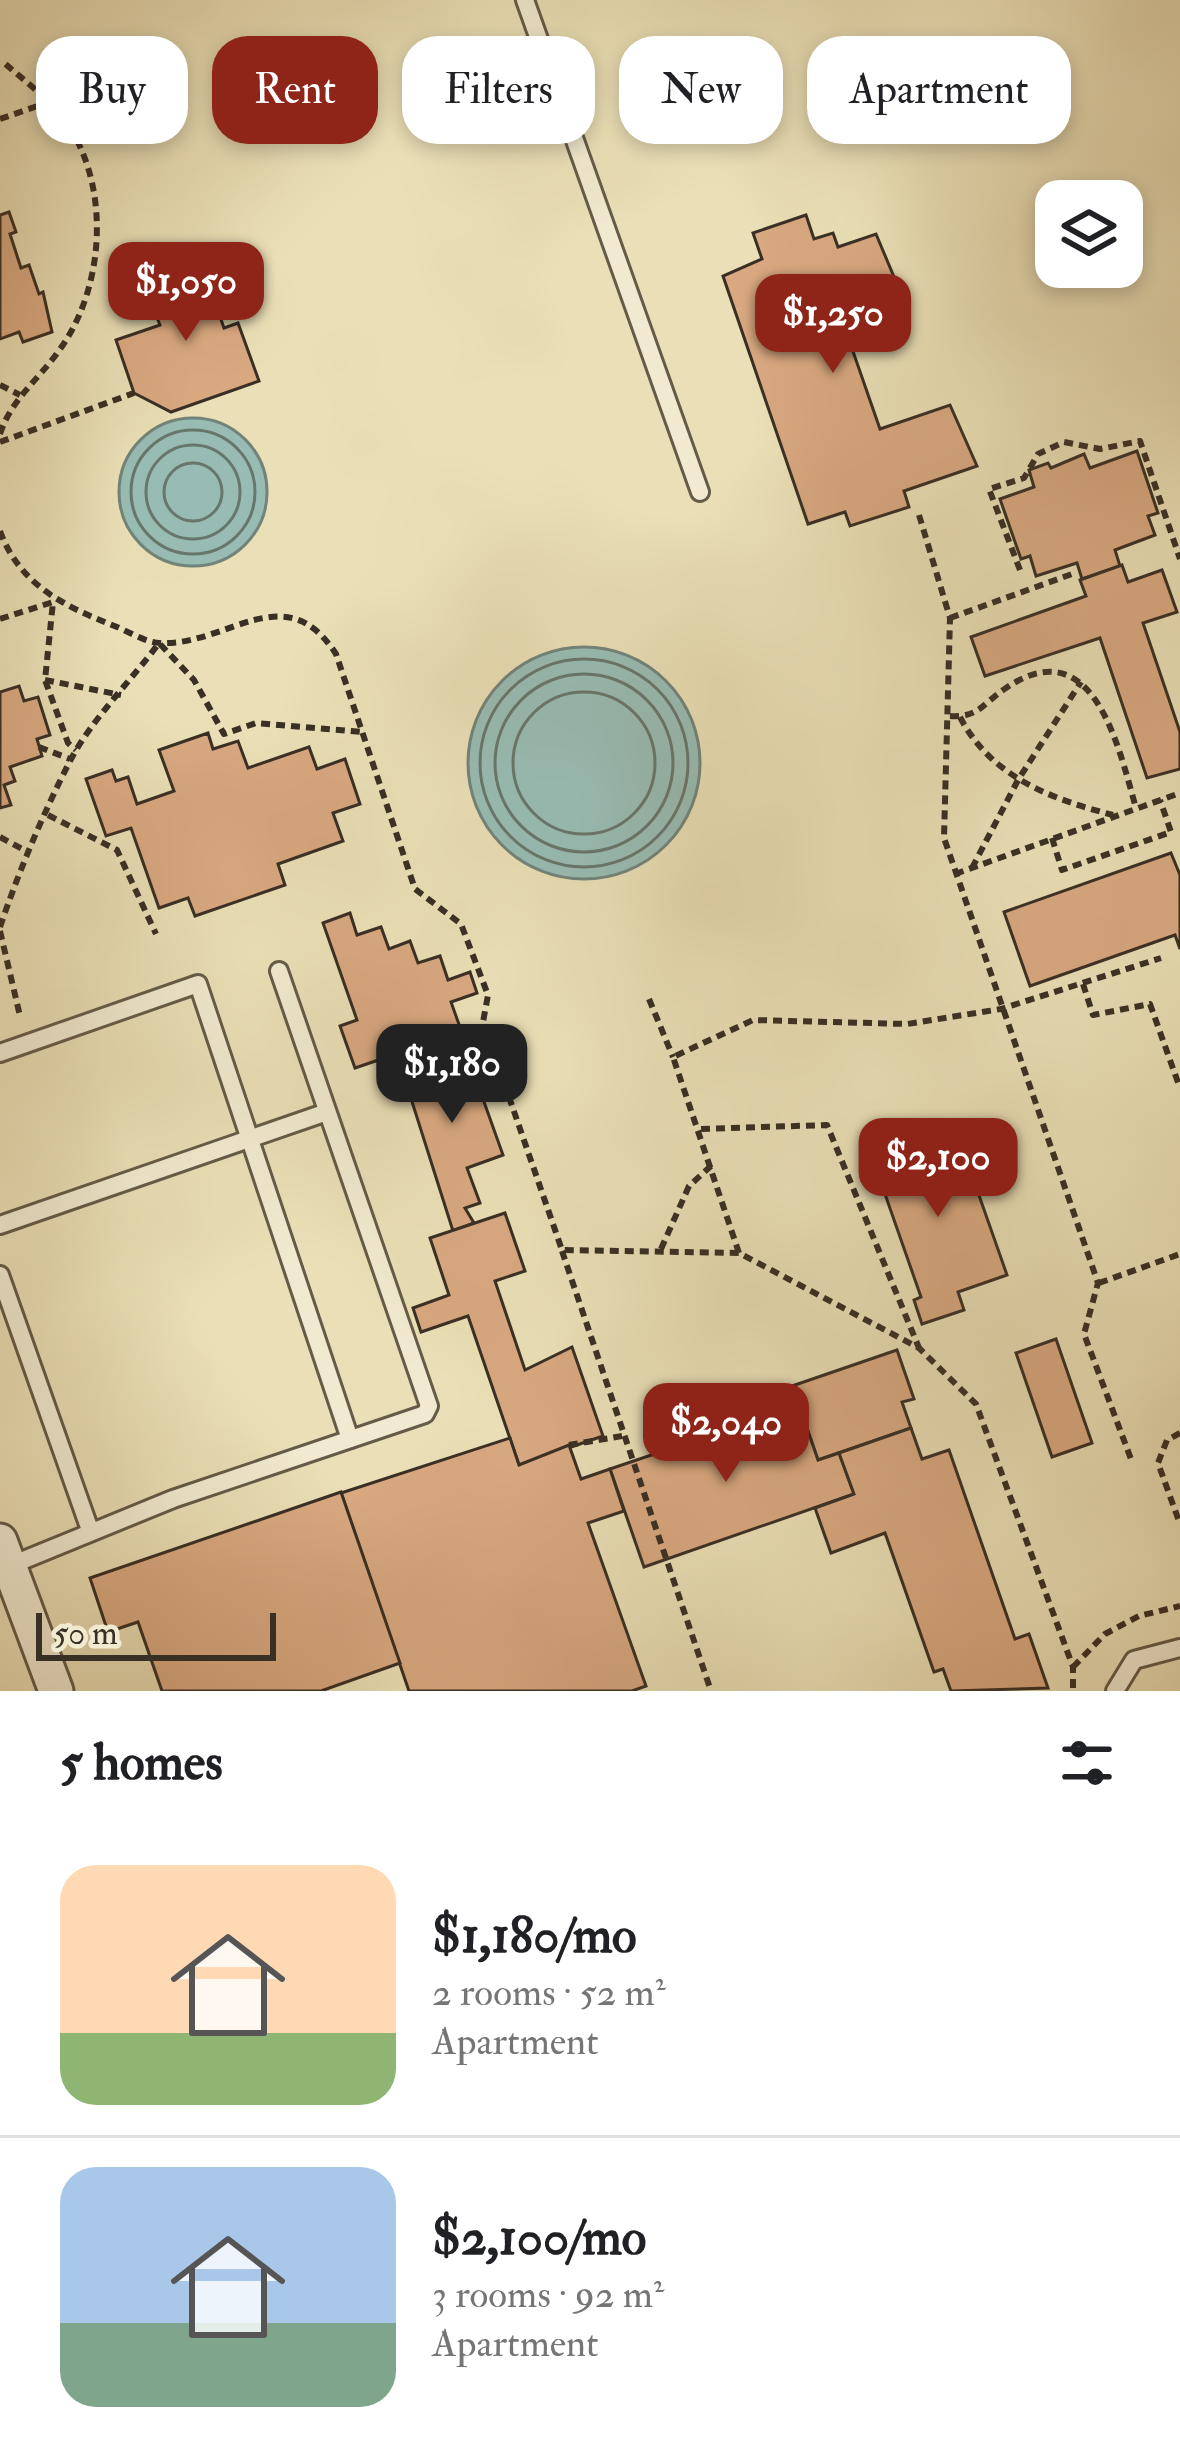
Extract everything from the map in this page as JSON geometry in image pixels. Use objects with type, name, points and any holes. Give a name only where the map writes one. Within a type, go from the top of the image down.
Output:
[{"type":"street","points":[[4,1553],[50,1685]]},
{"type":"lane","points":[[525,0],[700,492]]},
{"type":"lane","points":[[4,1553],[90,1530],[425,1414],[429,1406],[279,971]]},
{"type":"lane","points":[[0,1053],[198,984],[350,1439]]},
{"type":"lane","points":[[0,1226],[327,1112]]},
{"type":"lane","points":[[0,1275],[90,1530]]},
{"type":"lane","points":[[1114,1691],[1134,1660],[1180,1648]]},
{"type":"path","points":[[2,61],[36,91]]},
{"type":"path","points":[[0,119],[36,107]]},
{"type":"path","points":[[0,438],[20,395],[59,351],[88,298],[98,230],[88,172],[78,144]]},
{"type":"path","points":[[0,385],[20,395]]},
{"type":"path","points":[[0,438],[134,393]]},
{"type":"path","points":[[1020,570],[989,489],[1024,478],[1038,454],[1064,442],[1100,449],[1140,440],[1180,559]]},
{"type":"path","points":[[919,515],[950,618],[944,838],[1098,1283],[1084,1334],[1131,1459]]},
{"type":"path","points":[[0,531],[8,553],[53,602],[159,643],[194,680],[224,734],[256,723],[362,732]]},
{"type":"path","points":[[950,618],[1072,574]]},
{"type":"path","points":[[0,619],[53,602]]},
{"type":"path","points":[[53,602],[45,680],[68,743],[77,751]]},
{"type":"path","points":[[20,1016],[0,929],[26,850],[48,815],[70,759],[159,643],[296,616],[319,628],[336,654],[415,889],[461,924],[488,994],[483,1022],[711,1691]]},
{"type":"path","points":[[950,716],[978,714],[1002,690],[1044,673],[1081,682],[1098,699],[1136,808]]},
{"type":"path","points":[[45,680],[122,695]]},
{"type":"path","points":[[972,868],[1018,780],[1081,682]]},
{"type":"path","points":[[960,717],[977,745],[1018,780],[1049,796],[1115,815]]},
{"type":"path","points":[[39,747],[70,759]]},
{"type":"path","points":[[955,874],[1180,793]]},
{"type":"path","points":[[1052,837],[1062,870],[1171,832],[1160,800]]},
{"type":"path","points":[[48,815],[117,850],[157,934]]},
{"type":"path","points":[[0,837],[26,850]]},
{"type":"path","points":[[673,1057],[753,1020],[908,1024],[1001,1010],[1161,958]]},
{"type":"path","points":[[1083,983],[1094,1015],[1150,1004],[1180,1088]]},
{"type":"path","points":[[649,998],[701,1129],[740,1253]]},
{"type":"path","points":[[701,1129],[826,1125],[919,1348]]},
{"type":"path","points":[[661,1249],[689,1186],[711,1166]]},
{"type":"path","points":[[562,1250],[740,1253],[919,1348],[976,1404],[1073,1667],[1072,1691]]},
{"type":"path","points":[[1098,1283],[1180,1254]]},
{"type":"path","points":[[1180,1433],[1167,1440],[1158,1463],[1180,1524]]},
{"type":"path","points":[[568,1445],[622,1436]]},
{"type":"path","points":[[1073,1667],[1105,1634],[1139,1616],[1180,1606]]},
{"type":"water","points":[[193,418],[221,424],[245,440],[261,464],[267,492],[261,520],[245,544],[221,560],[193,566],[165,560],[141,544],[125,520],[119,492],[125,464],[141,440],[165,424]]},
{"type":"water","points":[[584,647],[629,656],[666,681],[691,718],[700,763],[691,808],[666,845],[629,870],[584,879],[539,870],[502,845],[477,808],[468,763],[477,718],[502,681],[539,656]]},
{"type":"building","points":[[9,212],[16,232],[10,234],[21,268],[29,265],[39,294],[43,292],[52,332],[23,342],[19,332],[0,339],[0,215]]},
{"type":"building","points":[[806,215],[814,239],[833,233],[838,247],[876,234],[902,296],[841,317],[880,429],[950,405],[977,466],[904,491],[909,507],[850,526],[845,512],[808,524],[723,276],[762,259],[753,233]]},
{"type":"building","points":[[172,249],[184,280],[219,268],[226,286],[211,291],[224,328],[238,323],[259,381],[171,412],[134,393],[116,340],[160,325],[146,290],[165,283],[155,255]]},
{"type":"building","points":[[1137,451],[1158,513],[1148,516],[1155,535],[1115,550],[1120,566],[1082,579],[1077,563],[1036,576],[1030,556],[1021,559],[1000,499],[1034,487],[1029,470],[1048,463],[1051,468],[1084,454],[1090,468]]},
{"type":"building","points":[[1122,565],[1128,582],[1162,570],[1177,612],[1143,623],[1180,732],[1180,769],[1147,778],[1100,638],[985,676],[971,637],[1086,596],[1080,580]]},
{"type":"building","points":[[19,686],[24,701],[38,697],[50,735],[37,739],[42,756],[10,767],[15,781],[4,785],[11,805],[0,808],[0,692]]},
{"type":"building","points":[[208,733],[213,749],[238,741],[248,768],[309,747],[317,769],[345,759],[360,804],[333,813],[343,841],[278,864],[285,885],[195,916],[188,898],[159,908],[131,828],[106,836],[86,779],[112,770],[116,781],[128,777],[137,804],[174,791],[159,750]]},
{"type":"building","points":[[1171,853],[1180,875],[1180,949],[1175,935],[1030,986],[1004,912]]},
{"type":"building","points":[[350,913],[357,935],[381,927],[389,949],[410,941],[418,963],[440,956],[448,980],[470,972],[477,993],[451,1002],[461,1030],[442,1037],[447,1051],[401,1067],[396,1054],[355,1068],[340,1026],[357,1020],[323,923]]},
{"type":"building","points":[[463,1043],[503,1155],[467,1168],[480,1203],[465,1208],[474,1223],[453,1231],[401,1067]]},
{"type":"building","points":[[955,1127],[1007,1275],[958,1292],[964,1310],[922,1324],[914,1300],[921,1297],[878,1174],[870,1176],[861,1151],[898,1138],[905,1158],[926,1151],[921,1138]]},
{"type":"building","points":[[505,1213],[525,1271],[495,1281],[525,1370],[572,1347],[603,1436],[519,1465],[468,1316],[421,1332],[413,1308],[449,1295],[430,1238]]},
{"type":"building","points":[[1056,1339],[1092,1443],[1052,1457],[1016,1353]]},
{"type":"building","points":[[897,1350],[914,1399],[902,1402],[911,1428],[818,1460],[792,1386]]},
{"type":"building","points":[[799,1405],[818,1460],[839,1453],[854,1494],[644,1567],[610,1469]]},
{"type":"building","points":[[911,1428],[922,1459],[949,1450],[1015,1639],[1029,1634],[1048,1688],[951,1691],[943,1669],[934,1672],[885,1533],[831,1553],[815,1508],[854,1494],[839,1453]]},
{"type":"building","points":[[510,1438],[519,1465],[569,1445],[581,1479],[610,1469],[624,1511],[588,1523],[646,1686],[632,1691],[409,1691],[341,1493]]},
{"type":"building","points":[[341,1492],[400,1663],[321,1691],[162,1691],[138,1622],[108,1632],[90,1578]]}]
